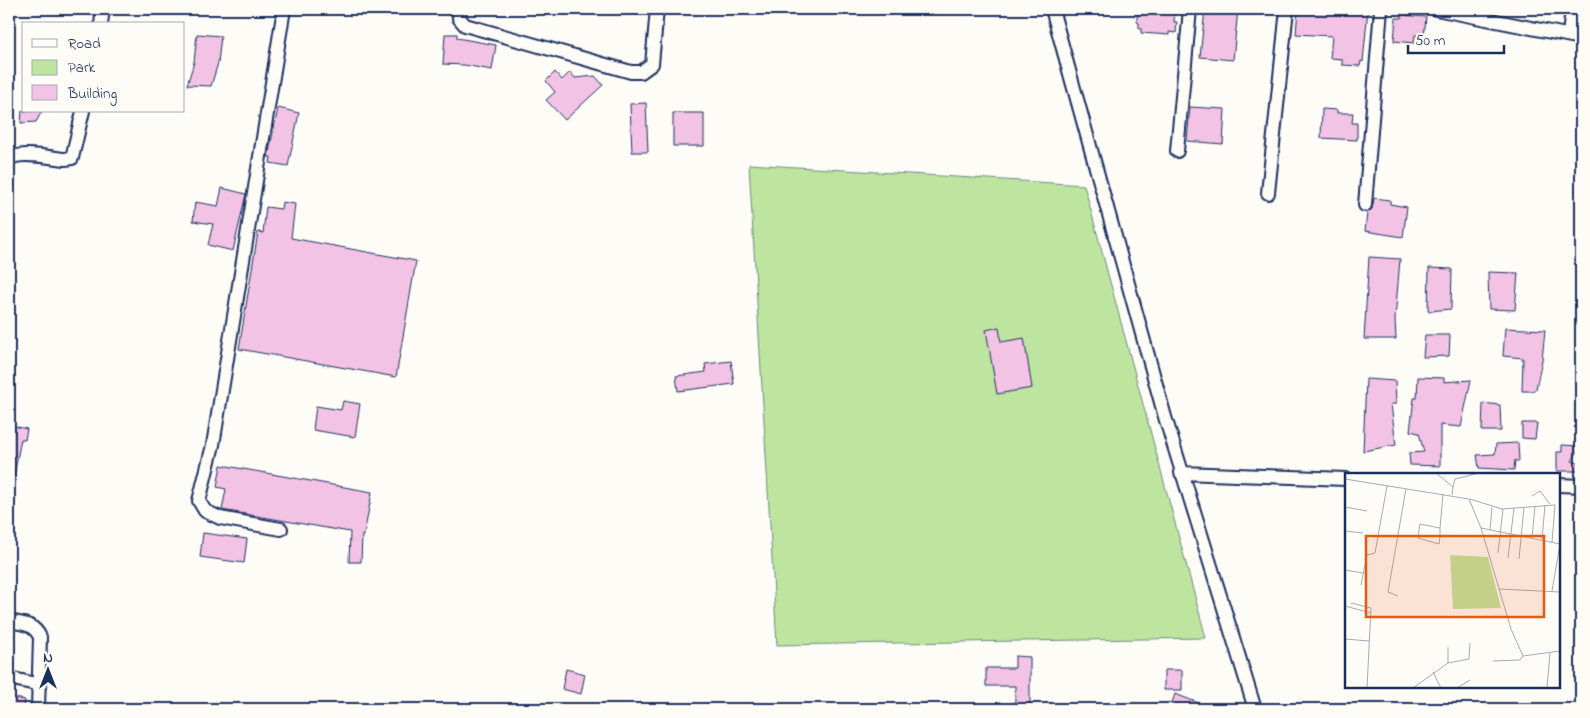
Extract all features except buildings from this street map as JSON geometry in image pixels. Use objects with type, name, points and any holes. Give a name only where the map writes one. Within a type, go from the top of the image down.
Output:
[{"type":"street","points":[[101,22],[103,9]]},
{"type":"street","points":[[281,529],[220,518],[205,511],[199,501],[213,445],[284,9]]},
{"type":"street","points":[[460,9],[459,18],[465,25],[631,72],[641,72],[652,64],[657,9]]},
{"type":"street","points":[[1052,9],[1181,473],[1255,709]]},
{"type":"street","points":[[1177,151],[1190,9]]},
{"type":"street","points":[[1268,193],[1287,9]]},
{"type":"street","points":[[1365,206],[1381,9]]},
{"type":"street","points":[[1436,9],[1476,13],[1575,36],[1572,9]]},
{"type":"street","points":[[9,160],[12,156],[20,155],[65,160],[72,158],[83,112]]},
{"type":"street","points":[[1181,473],[1345,478]]},
{"type":"street","points":[[1560,485],[1581,486]]},
{"type":"street","points":[[9,621],[36,629],[40,637],[38,709]]},
{"type":"street","points":[[9,678],[40,685]]},
{"type":"green space","points":[[749,164],[1084,185],[1206,638],[777,645]]}]
